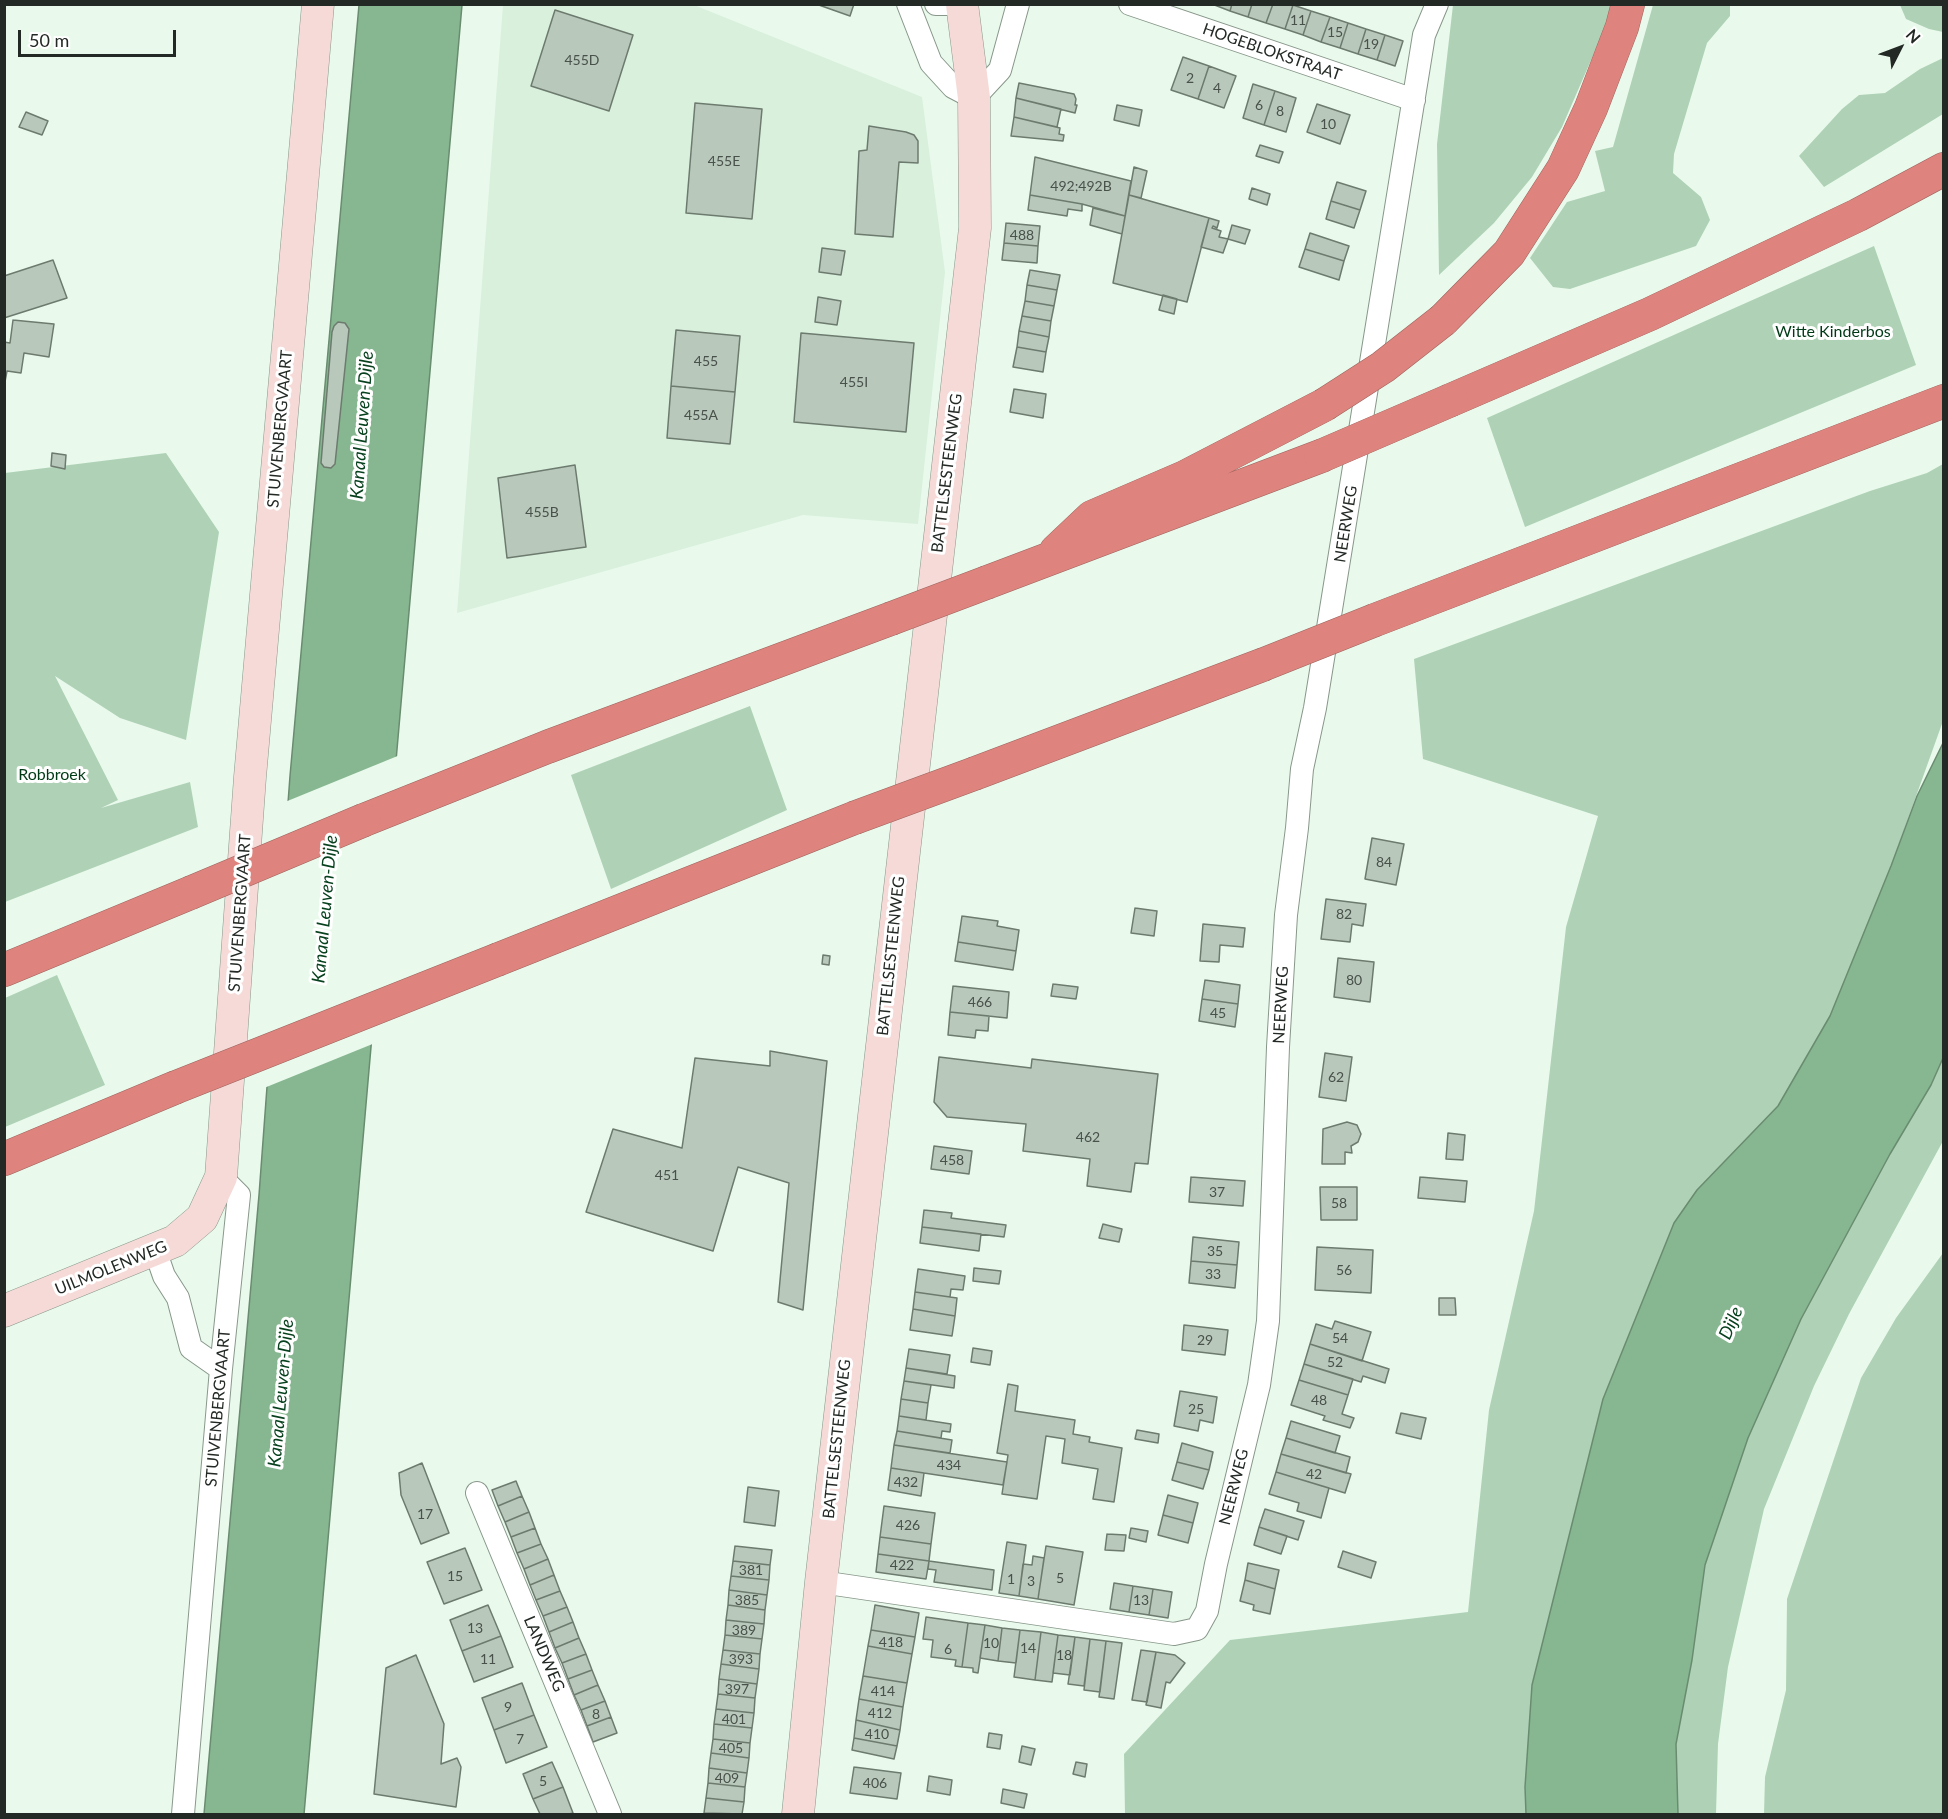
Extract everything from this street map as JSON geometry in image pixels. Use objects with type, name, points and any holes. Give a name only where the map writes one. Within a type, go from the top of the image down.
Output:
[{"type":"highway","points":[[1044,561],[1092,517],[1185,477],[1324,405],[1383,367],[1443,320],[1509,253],[1563,169],[1591,108],[1622,27],[1628,4]]},
{"type":"highway","points":[[4,970],[364,820],[547,747],[1321,456],[1650,314],[1858,215],[1944,169]]},
{"type":"highway","points":[[4,1159],[174,1088],[854,818],[1262,665],[1944,401]]},
{"type":"highway","points":[[1899,418],[1944,417]]},
{"type":"main road","name":"STUIVENBERGVAART","points":[[221,1177],[250,777],[318,4]]},
{"type":"main road","name":"BATTELSESTEENWEG","points":[[798,1815],[821,1582],[975,228],[974,98],[962,4]]},
{"type":"main road","name":"UILMOLENWEG","points":[[4,1311],[175,1241],[202,1218],[221,1177]]},
{"type":"street","points":[[908,4],[931,63],[953,87],[974,98],[1000,70],[1018,4]]},
{"type":"street","points":[[936,4],[952,4]]},
{"type":"street","name":"HOGEBLOKSTRAAT","points":[[1130,4],[1414,100]]},
{"type":"street","name":"NEERWEG","points":[[821,1582],[1174,1634],[1197,1629],[1206,1611],[1258,1385],[1268,1321],[1278,1047],[1286,915],[1302,769],[1315,708],[1424,34],[1437,4]]},
{"type":"street","name":"STUIVENBERGVAART","points":[[183,1815],[221,1369],[239,1195],[221,1177]]},
{"type":"street","points":[[155,1250],[164,1276],[178,1298],[191,1348],[221,1369]]},
{"type":"street","name":"LANDWEG","points":[[477,1493],[610,1815]]},
{"type":"shaded area","points":[[503,5],[694,5],[922,97],[945,272],[918,524],[803,515],[457,613]]},
{"type":"green space","points":[[1453,5],[1615,5],[1562,127],[1532,177],[1494,223],[1439,275],[1437,144]]},
{"type":"green space","points":[[1653,5],[1730,5],[1730,16],[1707,43],[1674,154],[1673,173],[1701,197],[1710,220],[1696,246],[1570,289],[1553,287],[1530,258],[1567,202],[1605,191],[1595,151],[1613,147]]},
{"type":"green space","points":[[1900,5],[1943,5],[1943,32],[1929,29],[1906,19]]},
{"type":"green space","points":[[1943,58],[1943,114],[1824,187],[1799,156],[1842,109],[1859,95],[1885,93],[1920,69]]},
{"type":"green space","name":"Witte Kinderbos","points":[[1874,246],[1916,365],[1525,527],[1487,418]]},
{"type":"green space","name":"Robbroek","points":[[166,453],[219,532],[186,740],[120,718],[55,676],[118,800],[101,808],[190,782],[198,827],[5,902],[5,473]]},
{"type":"green space","points":[[1943,464],[1943,721],[1891,866],[1831,1014],[1777,1108],[1674,1223],[1603,1399],[1532,1685],[1527,1814],[1125,1814],[1124,1754],[1230,1640],[1468,1612],[1489,1410],[1534,1211],[1566,927],[1598,816],[1423,759],[1414,659],[1870,491],[1927,473]]},
{"type":"green space","points":[[750,706],[787,810],[611,889],[571,775]]},
{"type":"green space","points":[[57,975],[105,1085],[5,1127],[5,998]]},
{"type":"green space","points":[[1943,1058],[1943,1141],[1849,1314],[1814,1386],[1764,1509],[1728,1667],[1718,1744],[1716,1814],[1678,1814],[1676,1744],[1692,1660],[1705,1565],[1748,1438],[1801,1319],[1890,1154],[1931,1085]]},
{"type":"green space","points":[[1943,1253],[1943,1814],[1764,1814],[1765,1777],[1786,1690],[1787,1599],[1861,1378],[1896,1318]]},
{"type":"water","name":"Kanaal Leuven-Dijle","points":[[359,5],[462,5],[304,1814],[204,1814],[259,1195],[290,776]]},
{"type":"water","name":"Dijle","points":[[1943,743],[1943,1058],[1931,1085],[1890,1154],[1801,1319],[1748,1438],[1705,1565],[1692,1660],[1676,1744],[1678,1814],[1526,1814],[1525,1787],[1532,1685],[1603,1399],[1674,1223],[1697,1190],[1778,1106],[1830,1016],[1917,796]]},
{"type":"pier","points":[[400,755],[375,1043],[264,1088],[285,802]]},
{"type":"building","points":[[816,4],[854,4],[850,16]]},
{"type":"building","points":[[1212,4],[1232,4],[1230,11]]},
{"type":"building","points":[[1232,4],[1252,4],[1248,17],[1230,11]]},
{"type":"building","points":[[1252,4],[1273,4],[1266,23],[1248,17]]},
{"type":"building","points":[[1273,4],[1293,5],[1285,29],[1266,23]]},
{"type":"building","points":[[1293,5],[1311,11],[1303,35],[1285,29]]},
{"type":"building","points":[[555,10],[633,35],[609,111],[531,86]]},
{"type":"building","points":[[1311,11],[1330,17],[1321,42],[1303,35]]},
{"type":"building","points":[[1330,17],[1348,23],[1340,48],[1321,42]]},
{"type":"building","points":[[1348,23],[1366,29],[1358,54],[1340,48]]},
{"type":"building","points":[[1366,29],[1385,35],[1377,60],[1358,54]]},
{"type":"building","points":[[1385,35],[1403,41],[1395,66],[1377,60]]},
{"type":"building","points":[[1183,57],[1209,66],[1198,99],[1171,90]]},
{"type":"building","points":[[1209,66],[1236,76],[1224,108],[1198,99]]},
{"type":"building","points":[[1019,83],[1074,94],[1075,105],[1077,105],[1075,113],[1016,98]]},
{"type":"building","points":[[1253,84],[1275,91],[1264,125],[1243,118]]},
{"type":"building","points":[[1275,91],[1296,98],[1286,132],[1264,125]]},
{"type":"building","points":[[1016,98],[1061,109],[1057,127],[1014,117]]},
{"type":"building","points":[[695,103],[762,109],[752,219],[686,213]]},
{"type":"building","points":[[1317,104],[1350,115],[1340,144],[1307,132]]},
{"type":"building","points":[[1117,105],[1142,110],[1139,126],[1114,120]]},
{"type":"building","points":[[26,112],[48,121],[42,135],[19,127]]},
{"type":"building","points":[[1014,117],[1060,128],[1059,134],[1064,135],[1063,141],[1011,136]]},
{"type":"building","points":[[869,126],[906,132],[914,135],[918,141],[918,163],[899,162],[893,237],[855,234],[859,151],[867,150]]},
{"type":"building","points":[[1260,145],[1283,152],[1279,163],[1256,156]]},
{"type":"building","points":[[1035,157],[1131,181],[1125,216],[1082,204],[1030,195]]},
{"type":"building","points":[[1134,167],[1147,171],[1141,198],[1129,195]]},
{"type":"building","points":[[1337,182],[1366,191],[1360,210],[1331,201]]},
{"type":"building","points":[[1252,188],[1270,194],[1267,205],[1249,199]]},
{"type":"building","points":[[1030,195],[1082,204],[1082,211],[1068,209],[1067,216],[1028,210]]},
{"type":"building","points":[[1129,195],[1209,218],[1187,302],[1113,283]]},
{"type":"building","points":[[1331,201],[1360,210],[1354,228],[1326,219]]},
{"type":"building","points":[[1093,208],[1125,216],[1122,234],[1090,225]]},
{"type":"building","points":[[1209,218],[1219,221],[1217,228],[1213,226],[1212,228],[1221,231],[1219,237],[1228,239],[1223,253],[1201,247]]},
{"type":"building","points":[[1006,223],[1040,226],[1038,246],[1004,243]]},
{"type":"building","points":[[1232,225],[1250,230],[1245,244],[1228,239]]},
{"type":"building","points":[[1310,233],[1349,246],[1344,261],[1305,249]]},
{"type":"building","points":[[1004,243],[1038,246],[1037,263],[1002,260]]},
{"type":"building","points":[[822,248],[845,251],[841,275],[819,272]]},
{"type":"building","points":[[1305,249],[1344,261],[1339,280],[1299,267]]},
{"type":"building","points":[[53,260],[67,298],[4,318],[4,276]]},
{"type":"building","points":[[1030,270],[1060,275],[1057,290],[1027,285]]},
{"type":"building","points":[[1027,285],[1057,290],[1054,306],[1025,301]]},
{"type":"building","points":[[1163,295],[1177,299],[1174,314],[1159,310]]},
{"type":"building","points":[[818,297],[841,301],[837,325],[815,322]]},
{"type":"building","points":[[1025,301],[1054,306],[1051,321],[1022,316]]},
{"type":"building","points":[[1022,316],[1051,321],[1049,337],[1019,331]]},
{"type":"building","points":[[13,320],[54,324],[49,357],[24,353],[21,373],[7,371],[4,387],[4,342],[10,343]]},
{"type":"building","points":[[338,322],[345,323],[349,329],[335,464],[331,468],[324,467],[321,463],[332,332]]},
{"type":"building","points":[[676,330],[740,336],[735,392],[671,386]]},
{"type":"building","points":[[1019,331],[1049,337],[1046,352],[1017,347]]},
{"type":"building","points":[[801,333],[914,343],[906,432],[794,422]]},
{"type":"building","points":[[1017,347],[1046,352],[1043,372],[1013,367]]},
{"type":"building","points":[[671,386],[735,392],[730,444],[667,438]]},
{"type":"building","points":[[1014,389],[1046,394],[1043,418],[1010,412]]},
{"type":"building","points":[[52,453],[66,455],[65,469],[51,466]]},
{"type":"building","points":[[575,465],[586,547],[507,558],[498,478]]},
{"type":"building","points":[[1372,838],[1404,844],[1396,885],[1365,879]]},
{"type":"building","points":[[1326,899],[1366,904],[1363,926],[1352,924],[1350,942],[1321,939]]},
{"type":"building","points":[[1135,908],[1157,911],[1154,936],[1131,933]]},
{"type":"building","points":[[962,916],[998,921],[997,926],[1019,930],[1016,951],[958,942]]},
{"type":"building","points":[[1203,924],[1245,928],[1243,947],[1220,945],[1219,962],[1200,961]]},
{"type":"building","points":[[958,942],[1016,951],[1013,970],[955,961]]},
{"type":"building","points":[[823,955],[830,956],[829,965],[822,964]]},
{"type":"building","points":[[1338,958],[1374,962],[1370,1002],[1334,997]]},
{"type":"building","points":[[1205,980],[1240,985],[1238,1004],[1202,999]]},
{"type":"building","points":[[1053,984],[1078,987],[1076,999],[1051,996]]},
{"type":"building","points":[[953,986],[1009,992],[1007,1018],[950,1012]]},
{"type":"building","points":[[1202,999],[1238,1004],[1235,1027],[1199,1021]]},
{"type":"building","points":[[950,1012],[989,1016],[988,1031],[976,1030],[975,1038],[948,1035]]},
{"type":"building","points":[[770,1051],[827,1061],[803,1310],[778,1302],[789,1183],[738,1167],[713,1251],[586,1212],[613,1129],[682,1148],[695,1058],[770,1066]]},
{"type":"building","points":[[1325,1053],[1352,1057],[1346,1101],[1319,1097]]},
{"type":"building","points":[[939,1057],[1031,1068],[1032,1059],[1158,1074],[1148,1164],[1135,1163],[1131,1192],[1087,1186],[1090,1159],[1023,1151],[1026,1124],[947,1117],[934,1102]]},
{"type":"building","points":[[1347,1122],[1357,1125],[1361,1134],[1358,1142],[1351,1146],[1352,1153],[1345,1152],[1345,1164],[1322,1164],[1323,1129]]},
{"type":"building","points":[[1448,1133],[1465,1135],[1463,1160],[1446,1159]]},
{"type":"building","points":[[934,1146],[972,1151],[969,1174],[931,1169]]},
{"type":"building","points":[[1191,1177],[1245,1181],[1243,1206],[1189,1202]]},
{"type":"building","points":[[1420,1177],[1467,1181],[1465,1202],[1418,1198]]},
{"type":"building","points":[[1320,1187],[1357,1187],[1357,1220],[1321,1220]]},
{"type":"building","points":[[924,1210],[952,1213],[951,1218],[1006,1225],[1004,1237],[922,1227]]},
{"type":"building","points":[[1103,1224],[1122,1229],[1119,1242],[1099,1238]]},
{"type":"building","points":[[922,1227],[981,1234],[979,1251],[920,1243]]},
{"type":"building","points":[[1193,1237],[1239,1242],[1237,1265],[1191,1261]]},
{"type":"building","points":[[1317,1247],[1373,1250],[1371,1293],[1315,1290]]},
{"type":"building","points":[[1191,1261],[1237,1265],[1235,1288],[1189,1283]]},
{"type":"building","points":[[974,1268],[1001,1271],[999,1284],[973,1281]]},
{"type":"building","points":[[918,1269],[965,1276],[963,1290],[951,1289],[950,1297],[915,1292]]},
{"type":"building","points":[[915,1292],[957,1298],[955,1316],[913,1309]]},
{"type":"building","points":[[1439,1298],[1455,1298],[1456,1315],[1439,1315]]},
{"type":"building","points":[[913,1309],[955,1316],[952,1336],[910,1330]]},
{"type":"building","points":[[1335,1321],[1371,1332],[1362,1361],[1310,1344],[1316,1324],[1332,1329]]},
{"type":"building","points":[[1184,1325],[1228,1330],[1225,1355],[1182,1350]]},
{"type":"building","points":[[1310,1344],[1389,1369],[1385,1383],[1363,1376],[1361,1382],[1304,1364]]},
{"type":"building","points":[[973,1348],[992,1351],[990,1365],[971,1362]]},
{"type":"building","points":[[909,1349],[950,1355],[947,1374],[906,1368]]},
{"type":"building","points":[[1304,1364],[1353,1379],[1348,1395],[1299,1380]]},
{"type":"building","points":[[906,1368],[955,1376],[954,1388],[904,1381]]},
{"type":"building","points":[[1299,1380],[1348,1395],[1342,1414],[1354,1418],[1350,1428],[1323,1420],[1325,1416],[1291,1405]]},
{"type":"building","points":[[904,1381],[931,1385],[928,1403],[901,1399]]},
{"type":"building","points":[[1008,1384],[1018,1386],[1015,1411],[1075,1420],[1073,1434],[1090,1437],[1089,1442],[1122,1448],[1114,1502],[1093,1499],[1098,1469],[1062,1463],[1065,1439],[1046,1436],[1037,1499],[1002,1494],[1008,1455],[997,1453]]},
{"type":"building","points":[[1180,1391],[1217,1397],[1213,1423],[1200,1420],[1198,1431],[1174,1426]]},
{"type":"building","points":[[901,1399],[928,1403],[926,1420],[899,1416]]},
{"type":"building","points":[[1401,1413],[1426,1418],[1421,1439],[1396,1433]]},
{"type":"building","points":[[899,1416],[951,1424],[950,1432],[942,1431],[941,1438],[897,1431]]},
{"type":"building","points":[[1291,1421],[1340,1436],[1335,1453],[1286,1438]]},
{"type":"building","points":[[1137,1430],[1159,1434],[1158,1443],[1135,1439]]},
{"type":"building","points":[[897,1431],[952,1440],[950,1453],[894,1445]]},
{"type":"building","points":[[1286,1438],[1350,1457],[1346,1473],[1281,1454]]},
{"type":"building","points":[[1182,1443],[1213,1452],[1209,1470],[1177,1462]]},
{"type":"building","points":[[894,1445],[1007,1462],[1003,1485],[891,1468]]},
{"type":"building","points":[[1281,1454],[1351,1474],[1345,1493],[1276,1472]]},
{"type":"building","points":[[1177,1462],[1209,1470],[1203,1489],[1172,1480]]},
{"type":"building","points":[[422,1463],[449,1533],[421,1544],[401,1495],[399,1473]]},
{"type":"building","points":[[891,1468],[924,1473],[921,1496],[888,1490]]},
{"type":"building","points":[[1276,1472],[1329,1488],[1321,1518],[1297,1511],[1299,1503],[1269,1494]]},
{"type":"building","points":[[516,1481],[522,1496],[498,1506],[492,1490]]},
{"type":"building","points":[[748,1487],[779,1491],[775,1526],[744,1522]]},
{"type":"building","points":[[1168,1495],[1198,1503],[1193,1523],[1163,1515]]},
{"type":"building","points":[[522,1496],[529,1512],[505,1522],[498,1506]]},
{"type":"building","points":[[884,1506],[935,1513],[931,1544],[880,1537]]},
{"type":"building","points":[[1265,1509],[1304,1521],[1298,1540],[1259,1527]]},
{"type":"building","points":[[529,1512],[535,1528],[511,1537],[505,1522]]},
{"type":"building","points":[[1163,1515],[1193,1523],[1188,1543],[1158,1535]]},
{"type":"building","points":[[1259,1527],[1287,1536],[1281,1554],[1254,1545]]},
{"type":"building","points":[[535,1528],[541,1544],[517,1553],[511,1537]]},
{"type":"building","points":[[1131,1528],[1148,1531],[1146,1542],[1129,1538]]},
{"type":"building","points":[[1107,1534],[1126,1535],[1124,1551],[1105,1550]]},
{"type":"building","points":[[880,1537],[931,1544],[929,1561],[878,1554]]},
{"type":"building","points":[[1007,1542],[1026,1545],[1019,1596],[999,1593]]},
{"type":"building","points":[[541,1544],[548,1559],[524,1569],[517,1553]]},
{"type":"building","points":[[735,1546],[772,1550],[770,1565],[733,1561]]},
{"type":"building","points":[[1046,1546],[1083,1552],[1074,1605],[1038,1599]]},
{"type":"building","points":[[465,1548],[482,1590],[444,1604],[427,1562]]},
{"type":"building","points":[[1343,1551],[1376,1562],[1371,1578],[1338,1567]]},
{"type":"building","points":[[878,1554],[929,1561],[926,1579],[876,1572]]},
{"type":"building","points":[[1033,1556],[1044,1558],[1038,1599],[1019,1596],[1023,1564],[1032,1565]]},
{"type":"building","points":[[548,1559],[554,1575],[530,1585],[524,1569]]},
{"type":"building","points":[[733,1561],[770,1565],[769,1580],[731,1576]]},
{"type":"building","points":[[929,1561],[994,1570],[992,1590],[934,1582],[936,1570],[928,1569]]},
{"type":"building","points":[[1248,1563],[1279,1570],[1275,1589],[1245,1580]]},
{"type":"building","points":[[554,1575],[560,1591],[536,1600],[530,1585]]},
{"type":"building","points":[[731,1576],[769,1580],[767,1595],[729,1590]]},
{"type":"building","points":[[1245,1580],[1275,1589],[1270,1614],[1253,1610],[1254,1605],[1240,1601]]},
{"type":"building","points":[[1114,1583],[1133,1586],[1129,1612],[1110,1609]]},
{"type":"building","points":[[1133,1586],[1153,1589],[1149,1615],[1129,1612]]},
{"type":"building","points":[[1153,1589],[1172,1592],[1168,1618],[1149,1615]]},
{"type":"building","points":[[729,1590],[767,1595],[765,1610],[728,1605]]},
{"type":"building","points":[[560,1591],[567,1607],[543,1616],[536,1600]]},
{"type":"building","points":[[488,1605],[501,1636],[462,1651],[450,1620]]},
{"type":"building","points":[[728,1605],[765,1610],[764,1624],[726,1620]]},
{"type":"building","points":[[875,1605],[919,1613],[915,1637],[871,1630]]},
{"type":"building","points":[[567,1607],[573,1622],[549,1632],[543,1616]]},
{"type":"building","points":[[926,1617],[968,1623],[962,1667],[955,1666],[956,1660],[931,1657],[933,1640],[923,1639]]},
{"type":"building","points":[[726,1620],[764,1624],[762,1639],[725,1635]]},
{"type":"building","points":[[573,1622],[579,1638],[555,1648],[549,1632]]},
{"type":"building","points":[[968,1623],[985,1625],[978,1673],[973,1672],[973,1668],[962,1667]]},
{"type":"building","points":[[985,1625],[1002,1628],[998,1661],[980,1658]]},
{"type":"building","points":[[1002,1628],[1020,1630],[1016,1663],[998,1661]]},
{"type":"building","points":[[871,1630],[915,1637],[912,1654],[868,1646]]},
{"type":"building","points":[[1020,1630],[1041,1632],[1035,1680],[1014,1677]]},
{"type":"building","points":[[1041,1632],[1058,1635],[1052,1682],[1035,1680]]},
{"type":"building","points":[[725,1635],[762,1639],[760,1654],[723,1650]]},
{"type":"building","points":[[1058,1635],[1075,1637],[1070,1675],[1053,1673]]},
{"type":"building","points":[[501,1636],[513,1667],[474,1682],[462,1651]]},
{"type":"building","points":[[1075,1637],[1090,1639],[1084,1686],[1068,1684]]},
{"type":"building","points":[[579,1638],[586,1654],[562,1663],[555,1648]]},
{"type":"building","points":[[1090,1639],[1106,1641],[1100,1692],[1084,1690]]},
{"type":"building","points":[[1106,1641],[1122,1643],[1114,1699],[1099,1697]]},
{"type":"building","points":[[868,1646],[912,1654],[907,1683],[863,1676]]},
{"type":"building","points":[[723,1650],[760,1654],[759,1669],[721,1664]]},
{"type":"building","points":[[1141,1650],[1156,1652],[1147,1702],[1132,1700]]},
{"type":"building","points":[[1156,1652],[1175,1655],[1185,1663],[1170,1683],[1166,1682],[1161,1708],[1146,1705]]},
{"type":"building","points":[[586,1654],[592,1670],[568,1679],[562,1663]]},
{"type":"building","points":[[416,1655],[444,1724],[441,1764],[457,1758],[461,1767],[456,1807],[374,1794],[386,1668]]},
{"type":"building","points":[[721,1664],[759,1669],[757,1684],[719,1679]]},
{"type":"building","points":[[592,1670],[598,1685],[574,1695],[568,1679]]},
{"type":"building","points":[[863,1676],[907,1683],[903,1707],[859,1699]]},
{"type":"building","points":[[719,1679],[757,1684],[755,1698],[718,1694]]},
{"type":"building","points":[[522,1683],[534,1715],[494,1730],[482,1698]]},
{"type":"building","points":[[598,1685],[605,1701],[581,1710],[574,1695]]},
{"type":"building","points":[[718,1694],[755,1698],[754,1713],[716,1709]]},
{"type":"building","points":[[859,1699],[903,1707],[900,1730],[856,1720]]},
{"type":"building","points":[[605,1701],[611,1717],[587,1726],[581,1710]]},
{"type":"building","points":[[716,1709],[754,1713],[752,1728],[714,1724]]},
{"type":"building","points":[[534,1715],[547,1747],[506,1763],[494,1730]]},
{"type":"building","points":[[611,1717],[617,1733],[593,1742],[587,1726]]},
{"type":"building","points":[[856,1720],[900,1730],[897,1746],[854,1738]]},
{"type":"building","points":[[714,1724],[752,1728],[750,1743],[713,1739]]},
{"type":"building","points":[[989,1733],[1002,1735],[1000,1749],[987,1747]]},
{"type":"building","points":[[854,1738],[897,1746],[894,1759],[852,1750]]},
{"type":"building","points":[[713,1739],[750,1743],[749,1758],[711,1753]]},
{"type":"building","points":[[1022,1746],[1035,1749],[1031,1765],[1019,1762]]},
{"type":"building","points":[[711,1753],[749,1758],[747,1773],[709,1768]]},
{"type":"building","points":[[552,1762],[563,1787],[533,1799],[523,1774]]},
{"type":"building","points":[[1076,1762],[1087,1764],[1085,1777],[1073,1774]]},
{"type":"building","points":[[854,1767],[901,1773],[897,1799],[850,1793]]},
{"type":"building","points":[[709,1768],[747,1773],[745,1787],[708,1783]]},
{"type":"building","points":[[929,1776],[952,1780],[950,1795],[927,1791]]},
{"type":"building","points":[[708,1783],[745,1787],[744,1802],[706,1798]]},
{"type":"building","points":[[563,1787],[573,1813],[540,1814],[533,1799]]},
{"type":"building","points":[[1003,1789],[1027,1794],[1024,1808],[1001,1803]]},
{"type":"building","points":[[706,1798],[744,1802],[742,1814],[704,1813]]}]
